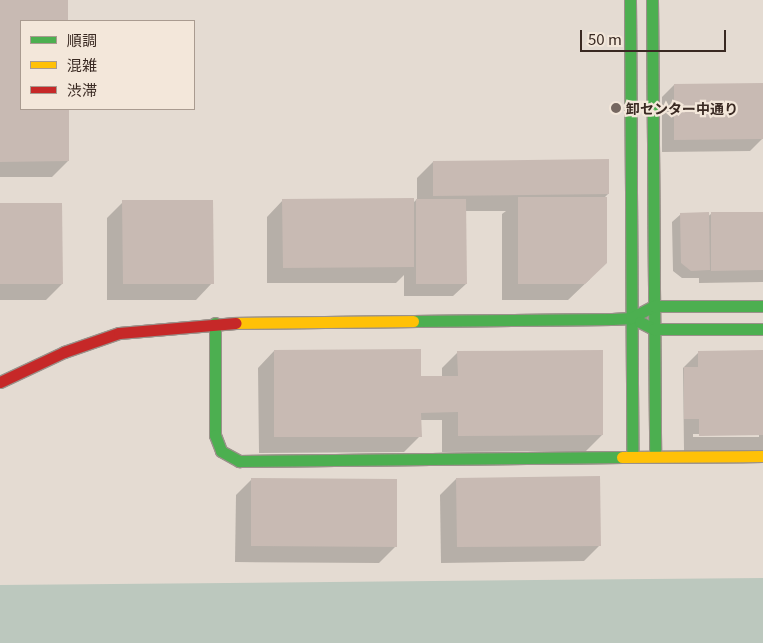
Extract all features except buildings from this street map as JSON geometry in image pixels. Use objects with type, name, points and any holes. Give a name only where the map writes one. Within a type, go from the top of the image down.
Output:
[{"type":"street","points":[[630,0],[632,456]]},
{"type":"street","points":[[652,0],[655,456]]},
{"type":"street","points":[[631,318],[654,306],[763,306]]},
{"type":"street","points":[[0,382],[7,371],[118,332],[215,323],[631,318],[654,329],[763,329]]},
{"type":"street","points":[[215,323],[216,435],[221,451],[239,461],[763,456]]},
{"type":"shaded area","points":[[763,578],[763,643],[0,643],[0,585]]},
{"type":"traffic: fast","points":[[630,0],[632,456]]},
{"type":"traffic: fast","points":[[652,0],[655,456]]},
{"type":"traffic: fast","points":[[413,321],[612,319],[631,318],[654,306],[763,306]]},
{"type":"traffic: fast","points":[[640,322],[654,329],[763,329]]},
{"type":"traffic: fast","points":[[215,323],[215,435],[221,451],[239,461],[622,457]]},
{"type":"traffic: slow","points":[[236,323],[413,321]]},
{"type":"traffic: slow","points":[[622,457],[763,456]]},
{"type":"traffic: jam","points":[[0,382],[64,352],[119,333],[236,323]]},
{"type":"place","name":"卸センター中通り","points":[[616,108]]}]
